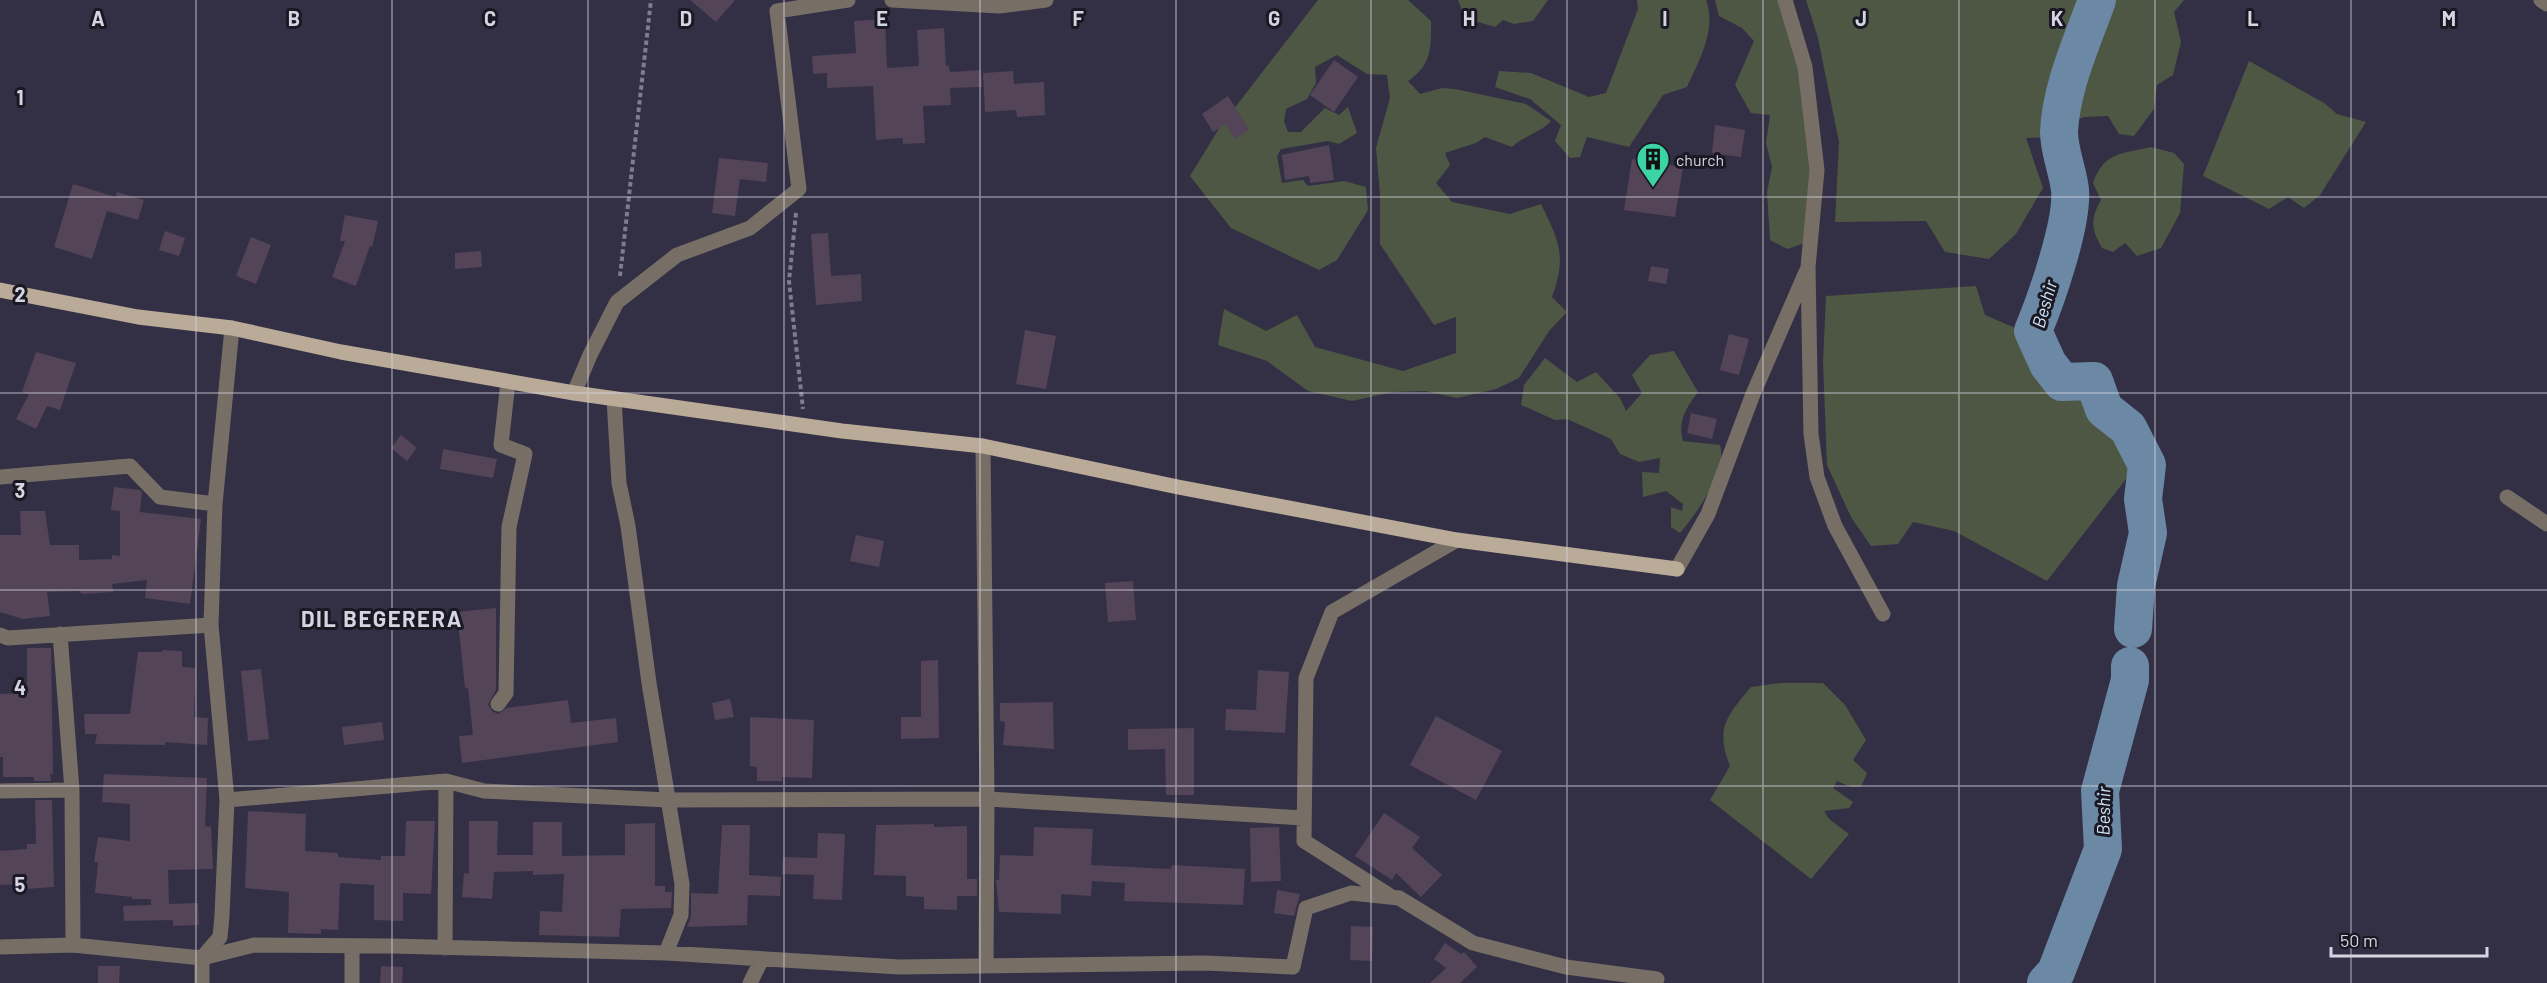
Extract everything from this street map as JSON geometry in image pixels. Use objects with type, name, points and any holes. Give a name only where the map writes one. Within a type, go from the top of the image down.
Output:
[{"type":"main road","points":[[0,290],[138,317],[232,328],[341,352],[574,393],[805,426],[983,446],[1189,489],[1457,540],[1677,569]]},
{"type":"street","points":[[574,393],[617,302],[677,255],[750,228],[799,189],[777,11],[848,0]]},
{"type":"street","points":[[892,0],[999,6],[1046,0]]},
{"type":"street","points":[[1785,0],[1805,67],[1817,170],[1808,267],[1811,434],[1817,477],[1835,526],[1883,614]]},
{"type":"street","points":[[2541,0],[2547,4]]},
{"type":"street","points":[[1677,569],[1708,514],[1753,394],[1808,267]]},
{"type":"street","points":[[202,983],[202,958],[220,937],[227,800],[211,625],[215,504],[232,328]]},
{"type":"street","points":[[498,704],[506,693],[509,527],[525,454],[501,446],[508,382]]},
{"type":"street","points":[[614,399],[618,434],[619,483],[628,526],[644,648],[682,884],[681,915],[666,953]]},
{"type":"street","points":[[983,446],[987,799],[986,966]]},
{"type":"street","points":[[0,477],[130,466],[160,497],[215,504]]},
{"type":"street","points":[[2507,497],[2547,524]]},
{"type":"street","points":[[1391,897],[1304,841],[1306,678],[1332,612],[1457,540]]},
{"type":"street","points":[[0,635],[8,638],[211,625]]},
{"type":"street","points":[[60,634],[72,790],[73,945]]},
{"type":"street","points":[[445,948],[446,781]]},
{"type":"street","points":[[227,800],[446,781],[484,790],[668,800],[987,799],[1304,818]]},
{"type":"street","points":[[0,791],[72,790]]},
{"type":"street","points":[[0,947],[73,945],[202,958],[254,945],[666,953],[899,967],[1205,963],[1293,967],[1306,908],[1351,893],[1399,898],[1473,943],[1566,967],[1657,979]]},
{"type":"street","points":[[352,946],[352,983]]},
{"type":"street","points":[[750,983],[762,959]]},
{"type":"path","points":[[617,302],[651,0]]},
{"type":"path","points":[[799,189],[789,281],[805,426]]},
{"type":"green space","points":[[1318,0],[1408,0],[1431,21],[1431,40],[1426,62],[1422,69],[1408,81],[1420,94],[1442,88],[1455,89],[1526,104],[1551,121],[1512,147],[1485,137],[1476,143],[1445,153],[1450,165],[1436,183],[1452,202],[1510,214],[1541,204],[1552,228],[1560,259],[1557,283],[1552,297],[1567,312],[1549,331],[1519,378],[1496,389],[1457,398],[1425,391],[1393,392],[1352,401],[1308,391],[1267,361],[1218,345],[1224,309],[1266,331],[1297,315],[1315,347],[1403,371],[1456,353],[1456,317],[1434,325],[1380,244],[1380,194],[1376,148],[1390,98],[1387,75],[1367,74],[1337,55],[1315,67],[1316,83],[1307,99],[1286,109],[1284,121],[1288,132],[1301,132],[1325,108],[1339,115],[1348,107],[1357,133],[1339,144],[1328,141],[1281,149],[1277,156],[1282,183],[1303,180],[1308,186],[1344,181],[1366,187],[1368,210],[1337,260],[1319,270],[1231,228],[1190,176],[1220,127]]},
{"type":"green space","points":[[1458,0],[1548,0],[1533,21],[1514,24],[1503,20],[1495,27],[1475,21],[1471,12],[1463,14]]},
{"type":"green space","points":[[1637,0],[1706,0],[1709,22],[1701,56],[1687,87],[1663,95],[1629,147],[1587,137],[1580,157],[1570,158],[1555,141],[1561,125],[1530,99],[1495,87],[1499,71],[1531,73],[1589,97],[1606,93],[1638,9]]},
{"type":"green space","points":[[1715,0],[1782,0],[1801,65],[1810,141],[1811,241],[1787,249],[1770,240],[1767,192],[1772,167],[1766,143],[1770,115],[1751,113],[1735,85],[1754,41],[1742,28],[1719,16]]},
{"type":"green space","points":[[1806,0],[2091,0],[2063,82],[2050,137],[2026,138],[2043,188],[2016,234],[1989,259],[1945,252],[1926,221],[1835,222],[1839,142],[1818,38]]},
{"type":"green space","points":[[2101,0],[2184,0],[2174,12],[2181,42],[2173,75],[2157,85],[2154,109],[2134,136],[2119,134],[2108,116],[2084,117],[2065,124],[2066,102]]},
{"type":"green space","points":[[2249,61],[2324,103],[2337,114],[2366,122],[2320,195],[2304,208],[2288,197],[2269,209],[2203,176]]},
{"type":"green space","points":[[2151,147],[2174,153],[2184,164],[2180,213],[2161,248],[2137,256],[2125,243],[2113,252],[2102,248],[2093,224],[2101,200],[2093,183],[2097,173],[2102,165],[2115,156]]},
{"type":"green space","points":[[1976,286],[1985,315],[2029,334],[2060,386],[2091,385],[2100,409],[2128,437],[2140,461],[2047,581],[1954,531],[1913,522],[1898,544],[1871,546],[1851,517],[1827,465],[1823,362],[1826,296]]},
{"type":"green space","points":[[1674,351],[1698,392],[1682,421],[1683,441],[1720,445],[1721,455],[1715,479],[1709,491],[1680,533],[1671,527],[1671,507],[1682,511],[1683,504],[1666,491],[1643,497],[1642,472],[1659,473],[1660,458],[1639,462],[1620,454],[1611,439],[1567,419],[1555,420],[1521,405],[1524,385],[1545,358],[1577,382],[1596,372],[1620,398],[1626,411],[1642,393],[1632,375],[1650,355]]},
{"type":"green space","points":[[1780,683],[1823,683],[1845,705],[1866,740],[1853,760],[1867,773],[1861,787],[1851,787],[1837,781],[1833,788],[1853,802],[1849,808],[1824,811],[1829,819],[1849,834],[1811,879],[1710,800],[1730,766],[1724,732],[1735,706],[1751,687]]},
{"type":"building","points":[[690,0],[735,0],[716,22]]},
{"type":"building","points":[[885,19],[887,68],[919,66],[917,30],[944,28],[946,66],[949,66],[950,72],[981,70],[982,87],[950,88],[951,105],[923,106],[925,143],[903,144],[903,138],[876,140],[873,86],[827,88],[827,73],[813,74],[812,56],[856,53],[854,21]]},
{"type":"building","points":[[1334,60],[1358,77],[1334,112],[1310,95]]},
{"type":"building","points":[[1013,71],[1014,84],[1044,82],[1045,115],[1017,117],[1016,110],[985,112],[983,73]]},
{"type":"building","points":[[1228,96],[1249,130],[1234,139],[1226,124],[1213,132],[1202,114]]},
{"type":"building","points":[[1715,125],[1745,130],[1741,157],[1712,153]]},
{"type":"building","points":[[1329,145],[1334,180],[1310,183],[1309,176],[1285,180],[1282,155]]},
{"type":"building","points":[[719,158],[768,163],[766,182],[740,179],[735,216],[712,213]]},
{"type":"building","name":"church","points":[[1632,159],[1683,167],[1675,217],[1624,210]]},
{"type":"building","points":[[73,184],[116,197],[117,192],[144,200],[138,220],[107,211],[92,259],[54,247]]},
{"type":"building","points":[[345,215],[378,221],[372,247],[370,246],[356,286],[332,277],[345,241],[340,241]]},
{"type":"building","points":[[165,231],[185,238],[179,256],[159,250]]},
{"type":"building","points":[[828,233],[831,276],[861,274],[862,301],[816,305],[811,234]]},
{"type":"building","points":[[251,237],[271,245],[256,284],[236,276]]},
{"type":"building","points":[[481,251],[482,267],[455,269],[455,253]]},
{"type":"building","points":[[1651,266],[1669,269],[1666,284],[1648,281]]},
{"type":"building","points":[[1025,330],[1056,336],[1046,389],[1016,384]]},
{"type":"building","points":[[1729,334],[1749,339],[1739,375],[1720,370]]},
{"type":"building","points":[[36,352],[76,363],[60,410],[47,406],[36,429],[16,419],[29,394],[22,392]]},
{"type":"building","points":[[1691,413],[1717,419],[1712,439],[1687,433]]},
{"type":"building","points":[[401,435],[417,448],[407,461],[391,448]]},
{"type":"building","points":[[443,449],[497,459],[493,478],[440,469]]},
{"type":"building","points":[[114,487],[140,490],[142,492],[140,512],[201,519],[190,604],[145,598],[147,580],[112,584],[113,592],[82,594],[79,591],[47,592],[50,616],[23,619],[0,612],[0,535],[21,535],[20,511],[45,511],[50,545],[79,545],[79,560],[112,559],[112,555],[120,556],[120,511],[111,510]]},
{"type":"building","points":[[856,535],[884,541],[879,567],[850,561]]},
{"type":"building","points":[[1133,581],[1136,620],[1108,622],[1105,583]]},
{"type":"building","points":[[496,608],[496,690],[488,704],[492,711],[498,714],[507,708],[568,700],[571,723],[616,718],[618,742],[462,763],[459,736],[473,735],[468,688],[465,688],[457,612]]},
{"type":"building","points":[[27,648],[51,648],[53,774],[50,774],[51,781],[34,781],[34,777],[3,777],[3,757],[0,757],[0,694],[21,693],[21,683],[27,683]]},
{"type":"building","points":[[162,650],[182,651],[182,667],[196,668],[194,717],[208,718],[207,745],[165,742],[165,745],[95,744],[97,734],[85,734],[84,714],[130,714],[138,652],[162,652]]},
{"type":"building","points":[[938,660],[939,738],[901,739],[901,717],[921,717],[921,661]]},
{"type":"building","points":[[261,669],[269,739],[248,741],[241,671]]},
{"type":"building","points":[[1258,670],[1289,672],[1285,733],[1225,730],[1226,709],[1256,710]]},
{"type":"building","points":[[730,699],[734,717],[715,720],[712,703]]},
{"type":"building","points":[[1053,702],[1054,749],[1003,745],[1005,722],[1000,721],[1000,703]]},
{"type":"building","points":[[1436,716],[1502,751],[1476,800],[1410,765]]},
{"type":"building","points":[[750,717],[814,720],[812,778],[782,777],[782,781],[757,781],[757,767],[750,766]]},
{"type":"building","points":[[382,722],[384,740],[344,745],[342,727]]},
{"type":"building","points":[[1194,728],[1194,795],[1166,795],[1165,749],[1128,750],[1128,729]]},
{"type":"building","points":[[104,774],[207,778],[205,826],[211,827],[213,869],[168,870],[169,904],[198,903],[199,925],[173,926],[173,920],[124,921],[123,906],[151,905],[151,899],[132,899],[132,897],[95,893],[98,862],[94,862],[98,837],[130,841],[130,804],[102,802]]},
{"type":"building","points":[[35,800],[52,800],[54,887],[26,889],[26,884],[0,885],[0,851],[27,849],[27,844],[36,844]]},
{"type":"building","points":[[248,811],[306,814],[305,851],[338,853],[338,857],[381,860],[381,856],[405,856],[406,821],[435,821],[431,894],[403,893],[403,921],[374,920],[374,885],[340,883],[338,930],[321,929],[321,934],[288,933],[289,892],[245,888]]},
{"type":"building","points":[[1384,813],[1420,837],[1412,848],[1442,875],[1421,897],[1396,873],[1392,880],[1355,856]]},
{"type":"building","points":[[469,821],[498,821],[497,855],[533,855],[533,822],[562,822],[562,856],[625,855],[625,824],[655,823],[655,886],[665,886],[665,892],[672,892],[671,908],[621,909],[619,937],[539,935],[540,911],[562,912],[564,874],[533,875],[533,871],[494,872],[492,899],[462,897],[464,873],[469,874]]},
{"type":"building","points":[[934,824],[934,827],[967,826],[967,879],[977,879],[977,896],[957,896],[957,910],[924,909],[924,897],[906,896],[906,876],[874,875],[876,825]]},
{"type":"building","points":[[722,825],[750,825],[749,875],[781,877],[780,896],[748,895],[747,925],[687,927],[691,916],[691,893],[718,894]]},
{"type":"building","points":[[1034,827],[1093,829],[1091,865],[1171,869],[1172,865],[1245,869],[1243,905],[1124,901],[1125,883],[1092,881],[1091,896],[1061,894],[1061,914],[999,912],[996,880],[999,880],[1000,855],[1033,856]]},
{"type":"building","points":[[1279,827],[1281,881],[1251,882],[1250,828]]},
{"type":"building","points":[[818,833],[845,834],[842,900],[813,899],[814,875],[782,874],[783,857],[817,858]]},
{"type":"building","points":[[1277,890],[1300,894],[1294,916],[1274,913]]},
{"type":"building","points":[[1351,926],[1373,927],[1372,961],[1350,960]]},
{"type":"building","points":[[1445,943],[1461,954],[1464,952],[1477,967],[1460,983],[1430,983],[1446,968],[1434,959]]},
{"type":"building","points":[[98,966],[120,966],[119,983],[98,983]]},
{"type":"building","points":[[381,966],[403,967],[402,983],[380,983]]},
{"type":"waterway","name":"Beshir","points":[[2097,0],[2073,65],[2064,98],[2059,139],[2069,183],[2070,204],[2058,261],[2033,331],[2048,364],[2062,382],[2094,381],[2104,409],[2128,428],[2147,465],[2143,499],[2148,533],[2136,586],[2133,629]]},
{"type":"waterway","name":"Beshir","points":[[2046,983],[2056,972],[2103,849],[2100,791],[2130,680],[2130,666]]},
{"type":"place","name":"church","points":[[1653,188]]},
{"type":"district","name":"DIL BEGERERA","points":[[382,618]]}]
